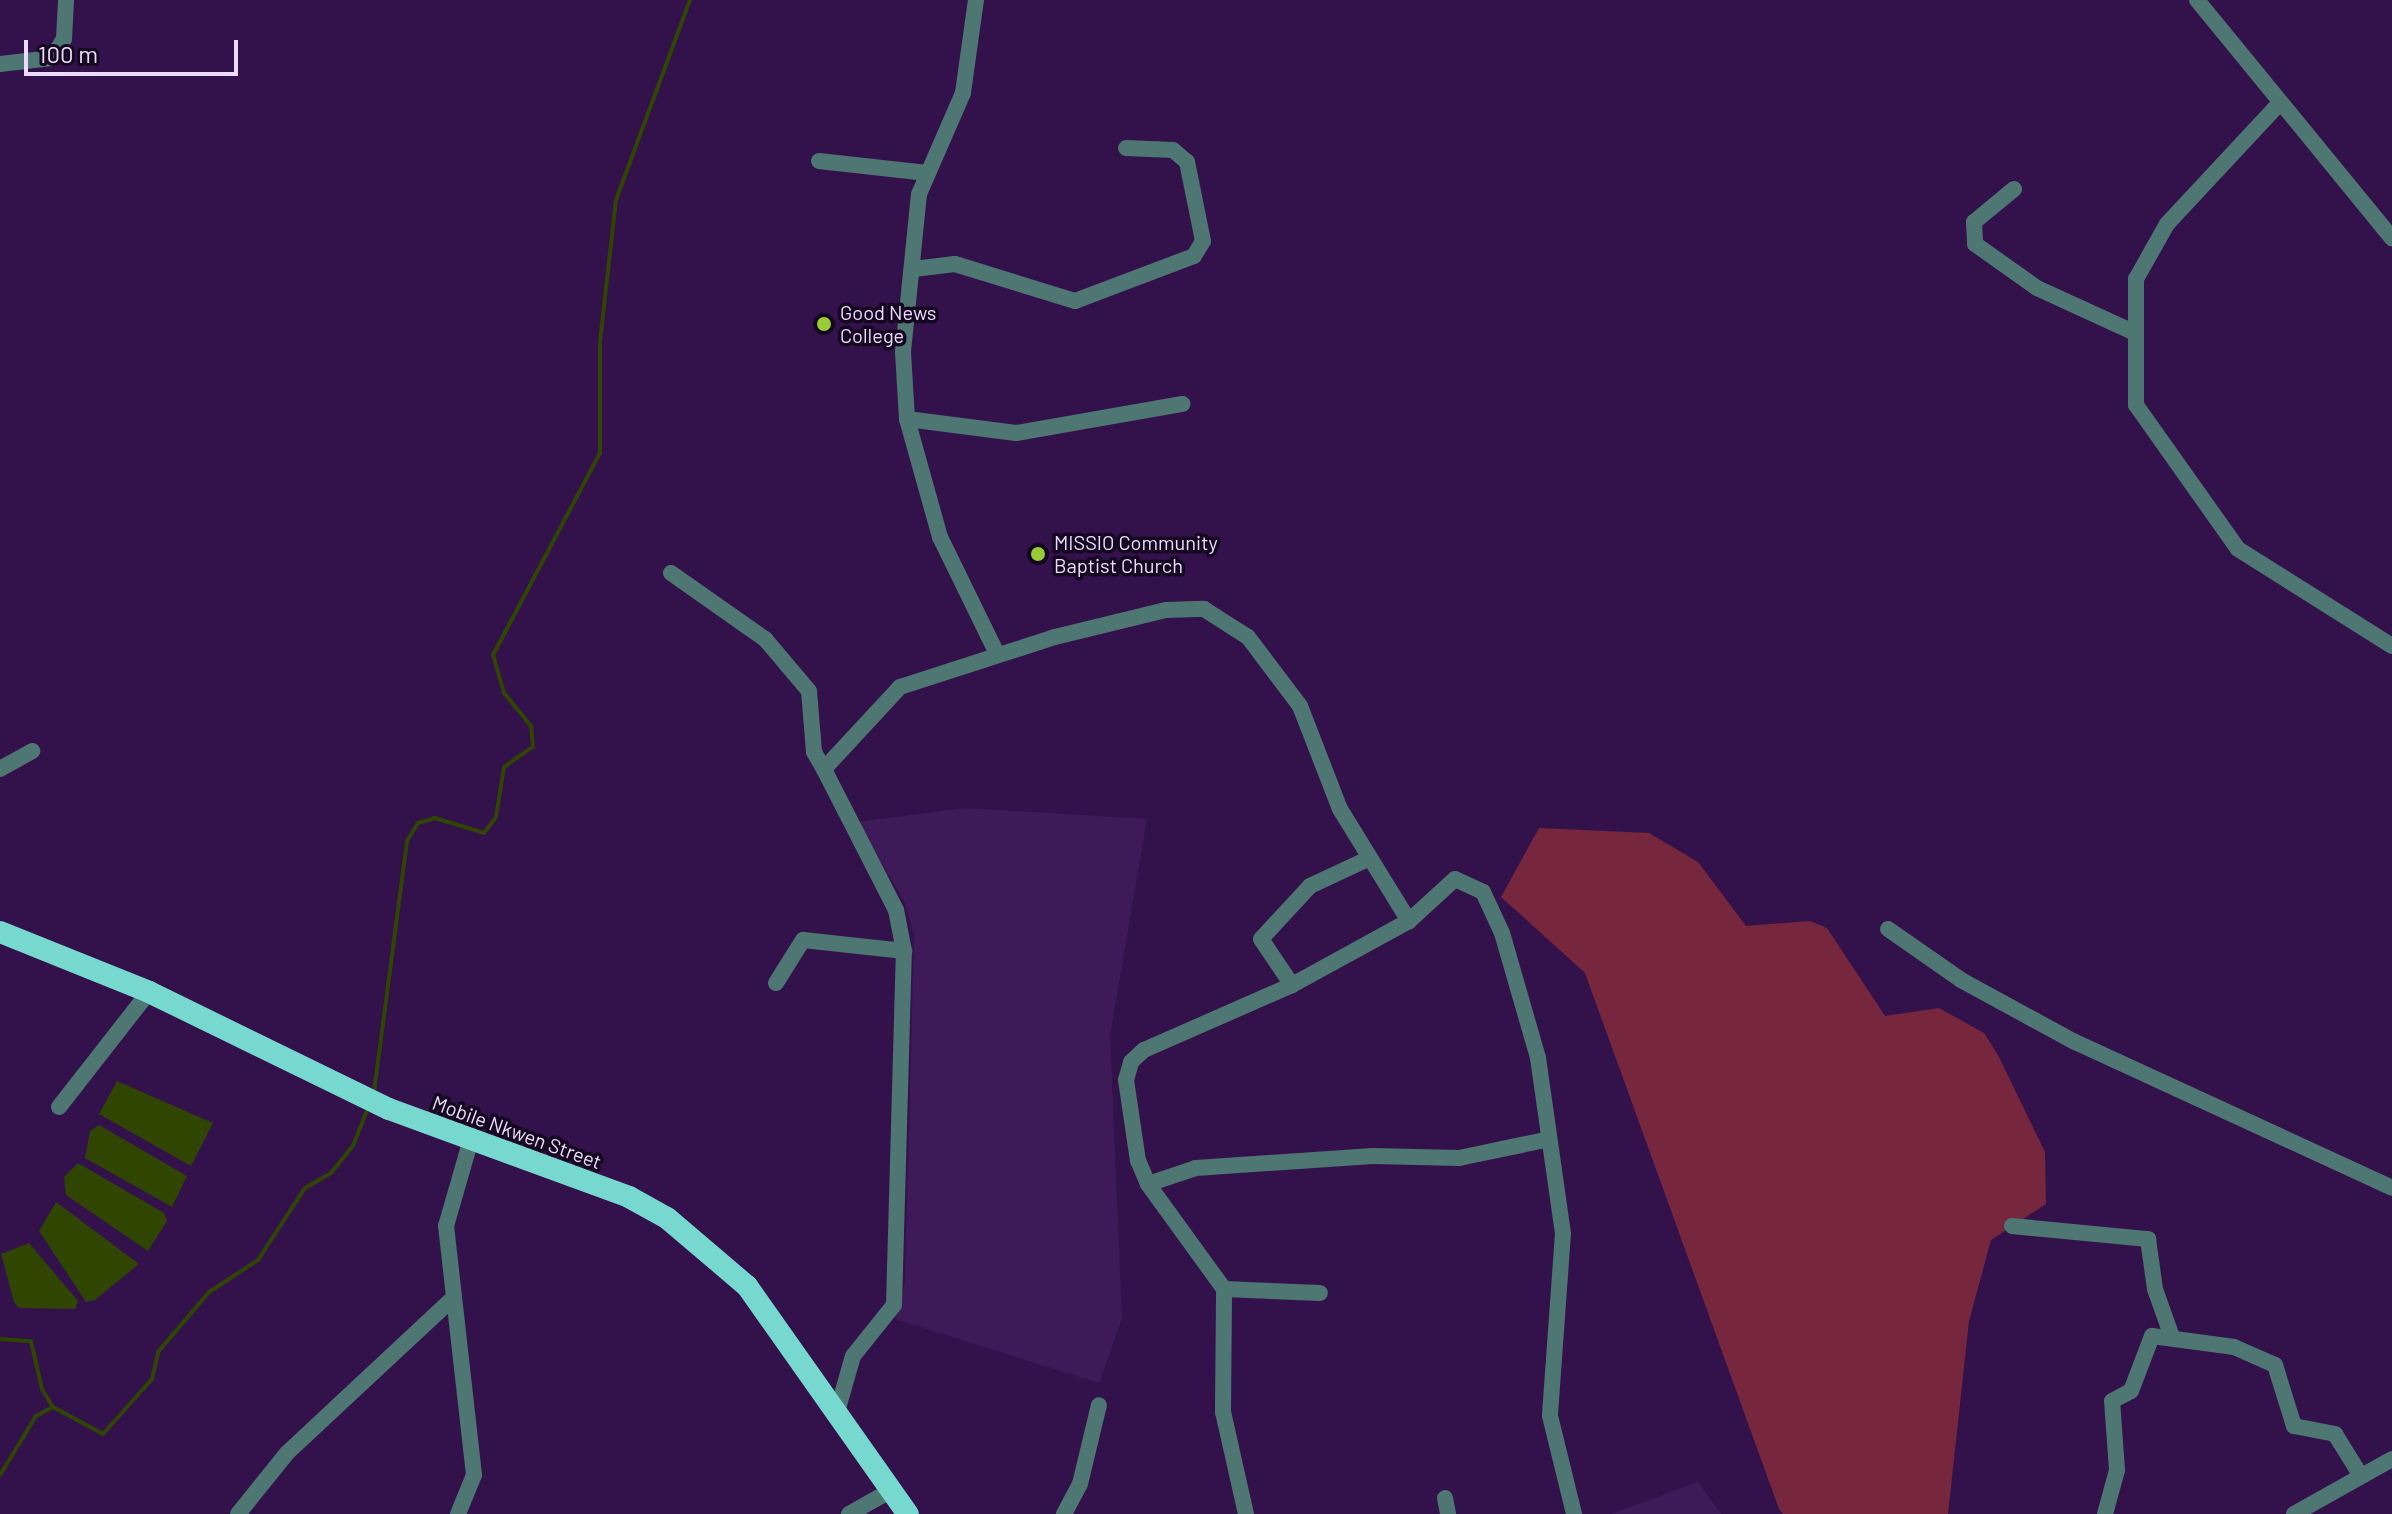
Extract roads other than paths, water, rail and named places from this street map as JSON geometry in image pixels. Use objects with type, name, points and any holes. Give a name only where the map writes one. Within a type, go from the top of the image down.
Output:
[{"type":"highway","name":"Mobile Nkwen Street","points":[[0,932],[149,992],[389,1109],[470,1143],[629,1197],[667,1218],[747,1286],[837,1412],[888,1492],[908,1514]]},
{"type":"street","points":[[0,64],[52,58],[64,39],[66,0]]},
{"type":"street","points":[[976,0],[963,93],[927,173],[916,212],[914,269],[903,352],[907,419],[948,559],[997,654]]},
{"type":"street","points":[[2197,0],[2277,106],[2392,238]]},
{"type":"street","points":[[2277,106],[2167,224],[2136,279],[2133,332],[2136,405],[2216,525],[2238,549],[2392,646]]},
{"type":"street","points":[[914,269],[955,264],[1075,301],[1194,256],[1203,241],[1187,162],[1173,150],[1126,148]]},
{"type":"street","points":[[819,161],[927,173]]},
{"type":"street","points":[[2014,189],[1974,222],[1975,244],[2037,288],[2133,332]]},
{"type":"street","points":[[907,419],[1016,433],[1182,404]]},
{"type":"street","points":[[671,573],[765,639],[809,691],[814,752],[896,910],[904,951],[894,1305],[853,1356],[837,1412]]},
{"type":"street","points":[[824,769],[900,687],[997,654],[1188,606],[1228,621],[1300,706],[1340,809],[1409,921]]},
{"type":"street","points":[[0,769],[32,751]]},
{"type":"street","points":[[1292,985],[1261,939],[1310,886],[1370,858]]},
{"type":"street","points":[[1246,1514],[1223,1412],[1224,1289],[1148,1184],[1128,1106],[1131,1062],[1144,1050],[1292,985],[1409,921],[1455,879],[1483,892],[1502,933],[1538,1058],[1545,1140],[1563,1233],[1550,1416],[1574,1514]]},
{"type":"street","points":[[1888,929],[1961,980],[2073,1041],[2392,1188]]},
{"type":"street","points":[[776,983],[803,940],[904,951]]},
{"type":"street","points":[[59,1107],[149,992]]},
{"type":"street","points":[[1148,1184],[1196,1168],[1373,1156],[1459,1158],[1545,1140]]},
{"type":"street","points":[[458,1514],[474,1475],[450,1301],[446,1226],[470,1143]]},
{"type":"street","points":[[2012,1226],[2148,1239],[2155,1289],[2172,1337]]},
{"type":"street","points":[[1224,1289],[1320,1293]]},
{"type":"street","points":[[238,1514],[287,1453],[450,1301]]},
{"type":"street","points":[[2105,1514],[2117,1470],[2113,1397],[2131,1391],[2152,1336],[2234,1347],[2275,1365],[2294,1426],[2335,1434],[2361,1476]]},
{"type":"street","points":[[1064,1514],[1080,1484],[1099,1405]]},
{"type":"street","points":[[2294,1514],[2392,1459]]},
{"type":"street","points":[[849,1514],[888,1492]]},
{"type":"waterway","points":[[374,1092],[407,841],[418,823],[435,818],[484,833],[496,817],[504,767],[533,747],[531,726],[504,693],[493,655],[600,453],[600,342],[616,200],[690,0]]},
{"type":"waterway","points":[[0,1475],[36,1416],[53,1407],[103,1434],[152,1379],[158,1352],[209,1292],[258,1260],[305,1188],[331,1173],[353,1146],[368,1108]]},
{"type":"waterway","points":[[0,1339],[31,1341],[42,1389],[53,1407]]},
{"type":"place","name":"Good News College","points":[[824,324]]},
{"type":"place","name":"MISSIO Community Baptist Church","points":[[1038,554]]}]
